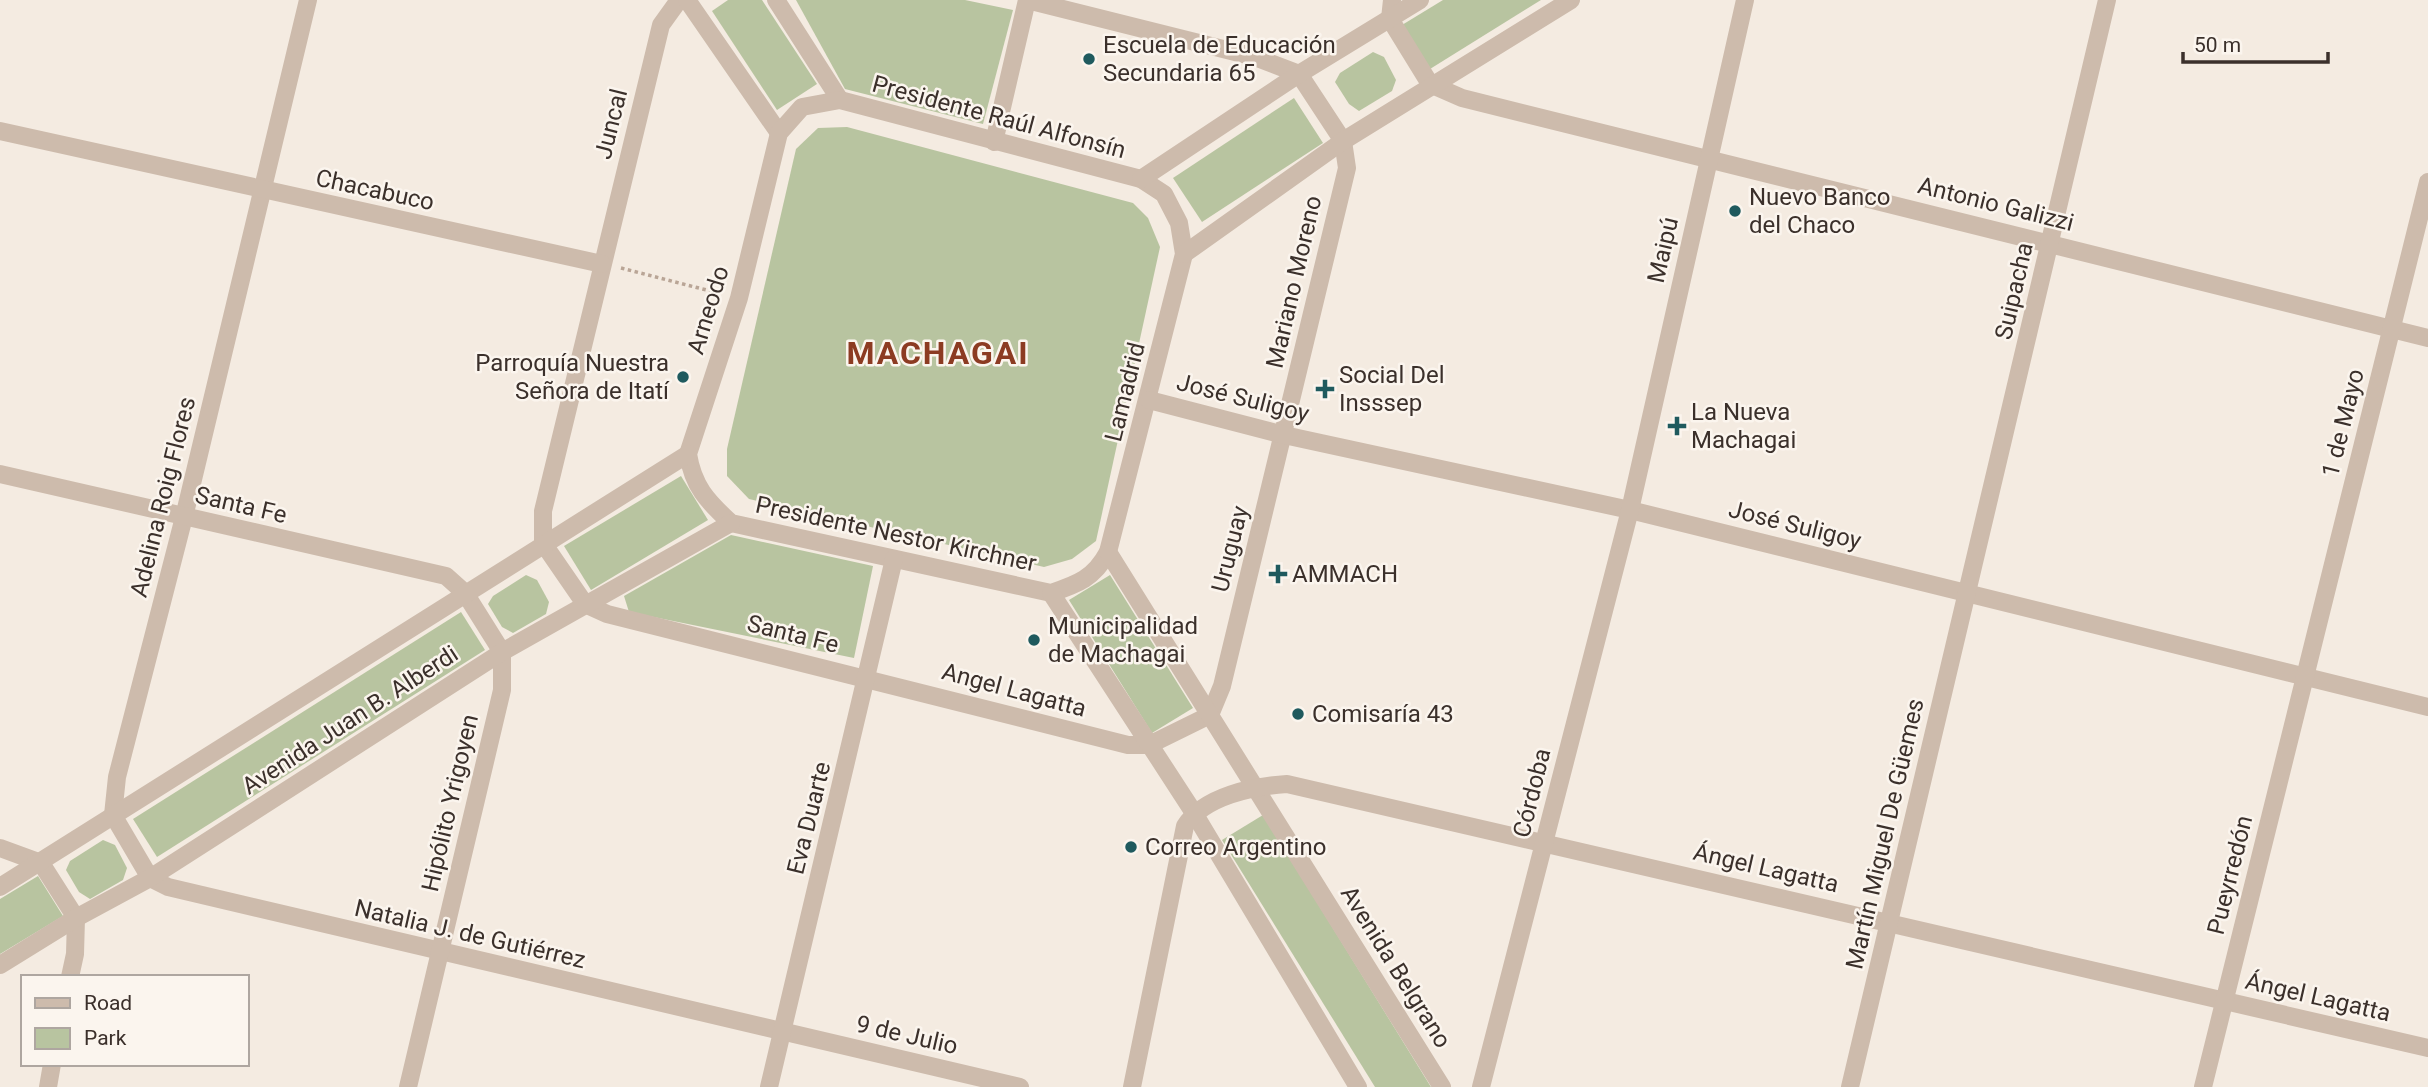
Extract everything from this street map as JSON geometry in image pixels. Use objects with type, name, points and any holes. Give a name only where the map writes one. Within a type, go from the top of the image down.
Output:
[{"type":"street","name":"Adelina Roig Flores","points":[[113,815],[117,777],[184,517],[308,0]]},
{"type":"street","name":"Juncal","points":[[602,264],[661,25],[679,0]]},
{"type":"street","points":[[687,0],[779,133]]},
{"type":"street","points":[[776,0],[840,100]]},
{"type":"street","points":[[994,142],[1027,0],[1255,57],[1299,74],[1343,141]]},
{"type":"street","points":[[1392,0],[1390,19],[1430,85]]},
{"type":"street","points":[[1141,179],[1299,74],[1420,0]]},
{"type":"street","points":[[1184,254],[1343,141],[1571,0]]},
{"type":"street","name":"Maipú","points":[[1630,510],[1745,0]]},
{"type":"street","name":"Suipacha","points":[[1968,593],[2107,0]]},
{"type":"street","name":"Antonio Galizzi","points":[[1430,85],[1462,98],[2428,338]]},
{"type":"street","name":"Presidente Raúl Alfonsín","points":[[779,133],[802,107],[840,100],[1141,179],[1164,194],[1171,208]]},
{"type":"street","name":"Chacabuco","points":[[0,131],[602,264]]},
{"type":"street","name":"Arneodo","points":[[688,454],[739,298],[779,133]]},
{"type":"street","name":"Mariano Moreno","points":[[1284,435],[1347,168],[1343,141]]},
{"type":"street","name":"1 de Mayo","points":[[2306,675],[2428,182]]},
{"type":"street","name":"Lamadrid","points":[[1086,581],[1099,570],[1108,552],[1149,400],[1184,254],[1179,223],[1171,208]]},
{"type":"street","points":[[585,604],[543,542],[543,511],[602,264]]},
{"type":"street","name":"José Suligoy","points":[[1149,400],[1284,435],[1630,510],[2428,707]]},
{"type":"street","name":"Uruguay","points":[[1210,715],[1222,686],[1284,435]]},
{"type":"street","name":"Avenida Juan B. Alberdi","points":[[0,887],[543,542],[688,454]]},
{"type":"street","name":"Presidente Nestor Kirchner","points":[[688,454],[691,475],[703,498],[731,523],[1051,593],[1086,581]]},
{"type":"street","name":"Santa Fe","points":[[0,474],[446,576],[465,593]]},
{"type":"street","name":"Córdoba","points":[[1481,1087],[1630,510]]},
{"type":"street","name":"Avenida Juan B. Alberdi","points":[[0,965],[76,918],[149,878],[502,652],[731,523]]},
{"type":"street","name":"Avenida Belgrano","points":[[1108,552],[1442,1087]]},
{"type":"street","name":"Eva Duarte","points":[[769,1087],[894,559]]},
{"type":"street","points":[[465,593],[502,652]]},
{"type":"street","points":[[1051,593],[1194,813],[1358,1087]]},
{"type":"street","name":"Martín Miguel De Güemes","points":[[1850,1087],[1968,593]]},
{"type":"street","name":"Santa Fe","points":[[585,604],[607,614],[868,677]]},
{"type":"street","name":"Hipólito Yrigoyen","points":[[408,1087],[502,690],[502,652]]},
{"type":"street","name":"Pueyrredón","points":[[2203,1087],[2306,675]]},
{"type":"street","name":"Angel Lagatta","points":[[868,677],[1128,745],[1149,745]]},
{"type":"street","points":[[1149,745],[1210,715]]},
{"type":"street","name":"Ángel Lagatta","points":[[1255,786],[1287,784],[2428,1048]]},
{"type":"street","points":[[1132,1087],[1185,827],[1194,813],[1255,786]]},
{"type":"street","points":[[113,815],[149,878]]},
{"type":"street","points":[[0,848],[41,863],[76,918],[70,975]]},
{"type":"street","name":"Natalia J. de Gutiérrez","points":[[149,878],[169,887],[782,1031]]},
{"type":"street","name":"9 de Julio","points":[[782,1031],[1020,1087]]},
{"type":"street","points":[[48,1087],[52,1066]]},
{"type":"path","points":[[602,264],[739,298]]},
{"type":"green space","points":[[728,0],[762,0],[817,84],[777,110],[712,11]]},
{"type":"green space","points":[[796,0],[965,0],[1013,10],[983,124],[845,89]]},
{"type":"green space","points":[[1443,0],[1541,0],[1430,69],[1402,25]]},
{"type":"green space","points":[[1373,52],[1384,57],[1396,80],[1392,91],[1359,111],[1349,104],[1335,82],[1340,73]]},
{"type":"green space","points":[[1294,98],[1323,143],[1202,222],[1173,178]]},
{"type":"green space","points":[[847,127],[1133,203],[1148,218],[1160,247],[1096,541],[1072,559],[1044,567],[749,499],[727,476],[727,449],[796,149],[818,128]]},
{"type":"green space","points":[[681,476],[708,520],[591,590],[564,546]]},
{"type":"green space","points":[[731,535],[873,566],[854,658],[629,612],[624,596]]},
{"type":"green space","points":[[526,575],[537,580],[549,602],[546,614],[513,633],[502,627],[488,604],[493,596]]},
{"type":"green space","points":[[1110,575],[1193,708],[1152,733],[1069,600]]},
{"type":"green space","points":[[461,612],[485,650],[157,857],[133,819]]},
{"type":"green space","points":[[1263,815],[1431,1087],[1375,1087],[1222,840]]},
{"type":"green space","points":[[103,840],[115,845],[127,868],[123,880],[90,899],[79,892],[66,870],[70,861]]},
{"type":"green space","points":[[38,876],[63,916],[0,954],[0,899]]},
{"type":"place","name":"Escuela de Educación Secundaria 65","points":[[1089,59]]},
{"type":"place","name":"Nuevo Banco del Chaco","points":[[1735,211]]},
{"type":"place","name":"Parroquía Nuestra Señora de Itatí","points":[[683,377]]},
{"type":"place","name":"Social Del Insssep","points":[[1325,389]]},
{"type":"place","name":"La Nueva Machagai","points":[[1677,426]]},
{"type":"place","name":"AMMACH","points":[[1278,574]]},
{"type":"place","name":"Municipalidad de Machagai","points":[[1034,640]]},
{"type":"place","name":"Comisaría 43","points":[[1298,714]]},
{"type":"place","name":"Correo Argentino","points":[[1131,847]]},
{"type":"district","name":"MACHAGAI","points":[[938,353]]}]
